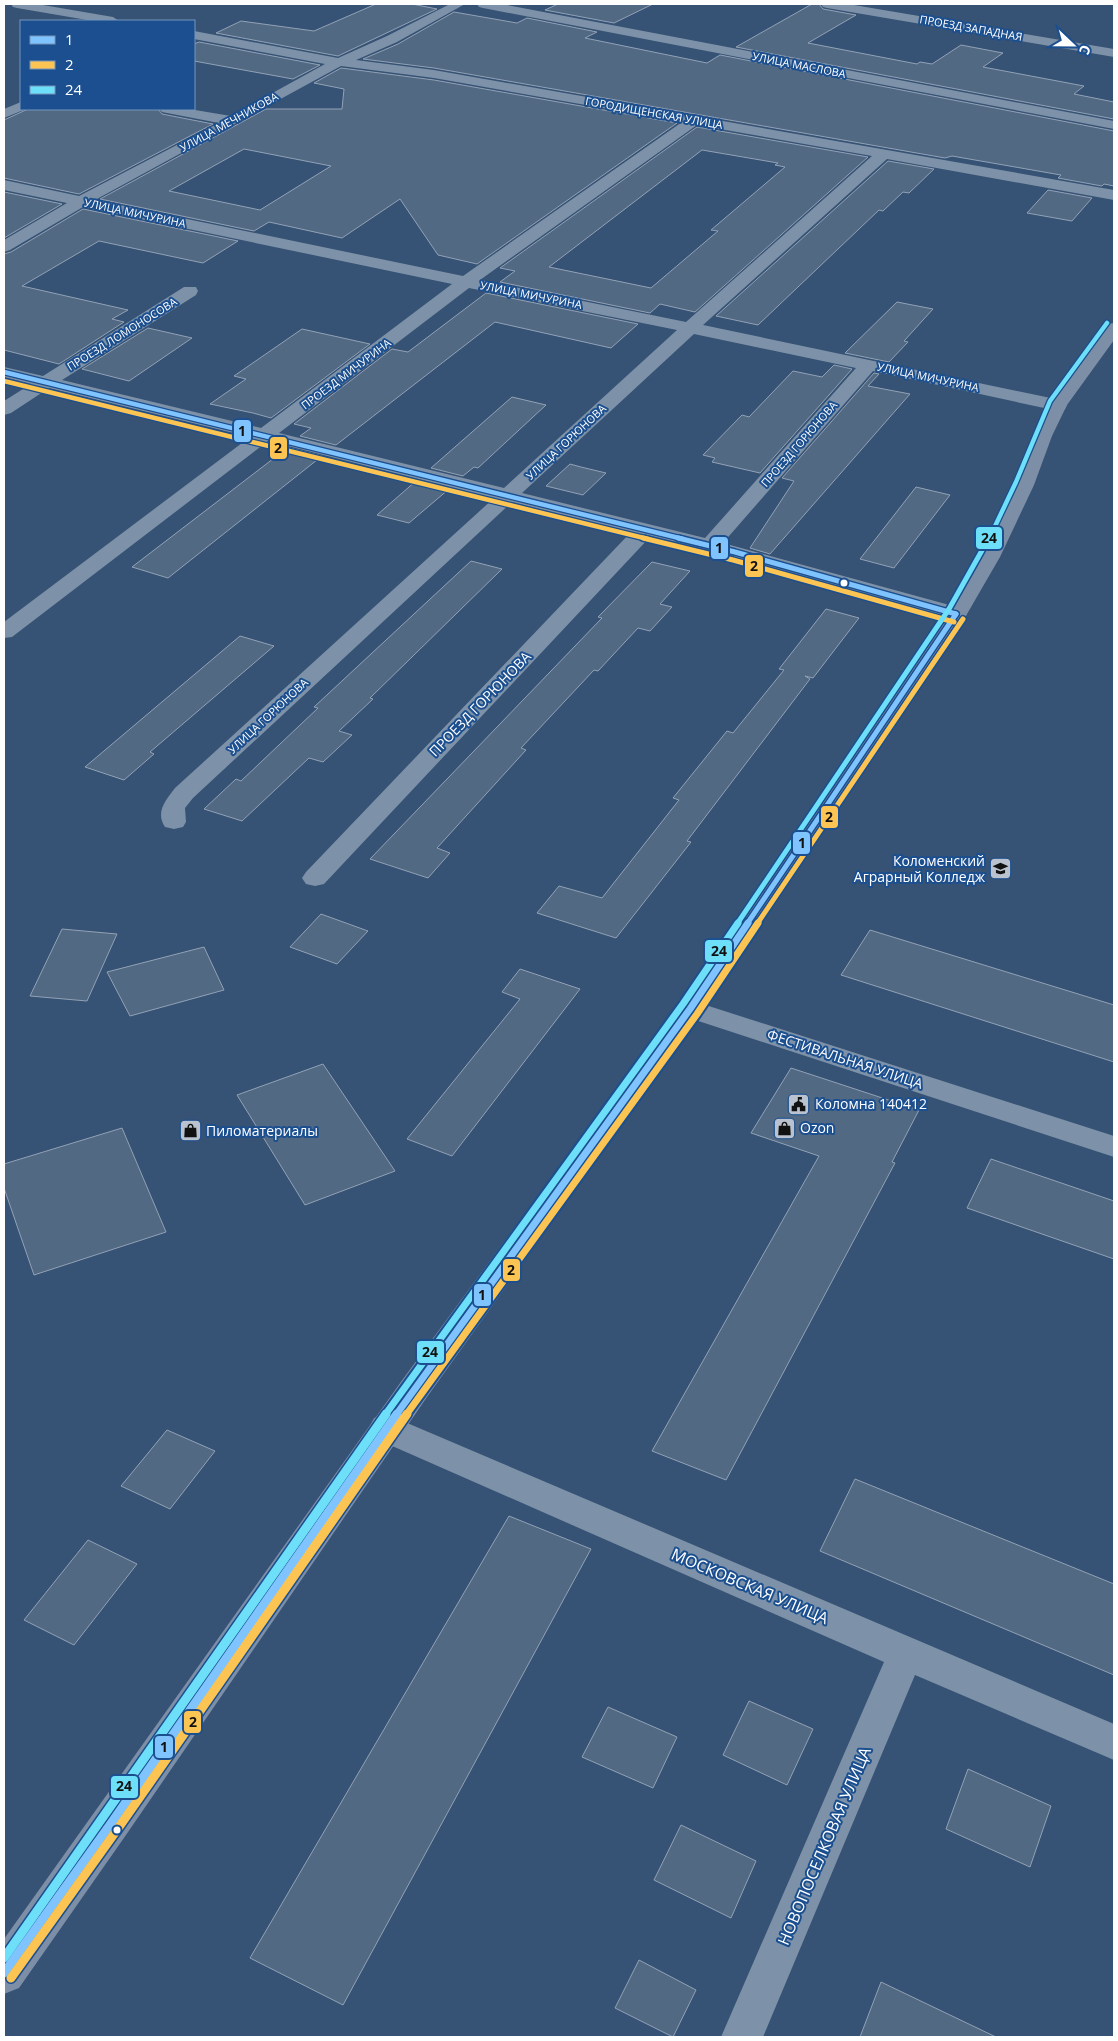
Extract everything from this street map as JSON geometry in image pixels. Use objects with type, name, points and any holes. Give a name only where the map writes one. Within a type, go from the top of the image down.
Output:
[{"type":"main road","points":[[4,1973],[386,1428],[690,1008],[956,614],[990,557],[1024,485],[1042,436],[1058,405],[1114,328]]},
{"type":"street","points":[[17,4],[107,20]]},
{"type":"street","name":"УЛИЦА МЕЧНИКОВА","points":[[4,247],[80,202],[233,121],[320,71],[392,39],[458,4]]},
{"type":"street","name":"УЛИЦА МАСЛОВА","points":[[483,4],[1114,125]]},
{"type":"street","name":"ПРОЕЗД ЗАПАДНАЯ","points":[[827,4],[1114,53]]},
{"type":"street","name":"ГОРОДИЩЕНСКАЯ УЛИЦА","points":[[195,35],[341,62],[434,74],[1114,195]]},
{"type":"street","points":[[4,114],[20,106]]},
{"type":"street","points":[[172,110],[233,121]]},
{"type":"street","name":"ПРОЕЗД МИЧУРИНА","points":[[4,632],[466,282],[693,121]]},
{"type":"street","name":"УЛИЦА ГОРЮНОВА","points":[[174,822],[174,808],[184,793],[691,326],[885,153]]},
{"type":"street","name":"УЛИЦА МИЧУРИНА","points":[[4,185],[466,282],[691,326],[1058,405]]},
{"type":"street","name":"ПРОЕЗД ЛОМОНОСОВА","points":[[4,409],[190,291]]},
{"type":"street","name":"ПРОЕЗД ГОРЮНОВА","points":[[709,546],[869,364]]},
{"type":"street","points":[[4,372],[266,435],[709,546],[850,583],[956,614]]},
{"type":"street","name":"ПРОЕЗД ГОРЮНОВА","points":[[315,878],[646,530]]},
{"type":"street","name":"ФЕСТИВАЛЬНАЯ УЛИЦА","points":[[690,1008],[1114,1147]]},
{"type":"street","name":"МОСКОВСКАЯ УЛИЦА","points":[[386,1428],[906,1654],[1114,1742]]},
{"type":"street","name":"НОВОПОСЕЛКОВАЯ УЛИЦА","points":[[742,2037],[906,1654]]},
{"type":"building","points":[[376,4],[412,4],[437,9],[338,56],[216,33],[241,21],[314,31]]},
{"type":"building","points":[[558,4],[653,4],[614,23],[545,10]]},
{"type":"building","points":[[812,4],[819,4],[823,9],[856,15],[808,43],[917,64],[920,62],[932,64],[961,45],[1003,53],[983,67],[1084,86],[1074,94],[1114,102],[1114,119],[736,47]]},
{"type":"building","points":[[454,12],[517,23],[527,18],[597,32],[585,38],[707,63],[720,55],[1114,131],[1114,186],[1104,184],[1102,186],[1058,178],[1061,175],[952,156],[945,158],[434,68],[363,59],[398,44]]},
{"type":"building","points":[[199,42],[320,65],[293,79],[195,61],[195,44]]},
{"type":"building","points":[[341,68],[434,80],[677,123],[477,264],[438,255],[400,199],[342,238],[269,222],[254,231],[100,199],[266,109],[342,109],[344,89],[314,83]],"holes":[[[244,149],[331,166],[260,210],[169,191]]]},
{"type":"building","points":[[26,110],[159,110],[162,114],[213,124],[79,194],[4,178],[4,120]]},
{"type":"building","points":[[697,127],[868,157],[695,312],[660,304],[650,313],[500,282],[515,271],[500,268]],"holes":[[[702,150],[778,163],[775,165],[785,167],[711,230],[718,231],[651,288],[549,267]]]},
{"type":"building","points":[[888,161],[934,169],[909,193],[903,192],[883,211],[879,210],[758,325],[716,316]]},
{"type":"building","points":[[1048,190],[1092,198],[1072,221],[1027,213]]},
{"type":"building","points":[[4,192],[62,204],[4,238]]},
{"type":"building","points":[[83,209],[238,241],[203,263],[99,241],[22,286],[128,310],[112,319],[124,322],[59,364],[4,350],[4,254],[11,252]]},
{"type":"building","points":[[486,293],[638,324],[611,348],[495,322],[336,445],[300,436],[311,428],[294,424],[392,349],[408,352]]},
{"type":"building","points":[[897,302],[933,309],[904,341],[908,342],[889,362],[845,353]]},
{"type":"building","points":[[148,328],[192,338],[129,381],[82,369]]},
{"type":"building","points":[[302,329],[370,344],[271,418],[210,404],[246,379],[234,376]]},
{"type":"building","points":[[834,365],[852,369],[760,473],[712,462],[715,458],[703,455],[742,415],[749,417],[793,371],[822,377]]},
{"type":"building","points":[[874,373],[879,374],[868,386],[910,394],[770,554],[750,548],[794,481],[782,478]]},
{"type":"building","points":[[512,397],[546,405],[478,468],[474,467],[463,476],[431,468]]},
{"type":"building","points":[[285,447],[322,456],[168,578],[132,567],[282,452],[281,450]]},
{"type":"building","points":[[570,464],[606,473],[583,495],[546,486]]},
{"type":"building","points":[[417,480],[449,489],[409,523],[377,515]]},
{"type":"building","points":[[916,487],[950,495],[894,568],[860,559]]},
{"type":"building","points":[[471,561],[502,569],[370,698],[373,699],[339,731],[352,735],[323,762],[309,758],[242,821],[204,809],[236,779],[241,781],[318,708],[314,707]]},
{"type":"building","points":[[652,562],[690,571],[660,604],[672,607],[650,631],[638,628],[598,671],[594,670],[521,748],[526,750],[437,848],[450,853],[428,878],[370,859],[602,618],[598,617]]},
{"type":"building","points":[[826,609],[859,618],[813,678],[805,676],[810,679],[687,841],[691,842],[616,938],[537,913],[559,886],[602,898],[679,800],[673,798],[727,731],[733,733],[784,670],[779,669]]},
{"type":"building","points":[[240,636],[274,646],[150,752],[154,754],[124,780],[85,767]]},
{"type":"building","points":[[321,914],[368,931],[337,964],[290,947]]},
{"type":"building","points":[[62,929],[117,934],[87,1001],[30,996]]},
{"type":"building","points":[[870,930],[1114,1005],[1114,1062],[841,975]]},
{"type":"building","points":[[204,947],[224,990],[130,1016],[107,972]]},
{"type":"building","points":[[520,969],[580,989],[452,1156],[407,1139],[520,999],[502,992]]},
{"type":"building","points":[[323,1064],[395,1171],[305,1205],[237,1095]]},
{"type":"building","points":[[791,1068],[919,1110],[892,1162],[895,1163],[726,1480],[652,1451],[819,1156],[751,1133]]},
{"type":"building","points":[[122,1128],[166,1232],[34,1275],[4,1188],[4,1164]]},
{"type":"building","points":[[991,1159],[1114,1201],[1114,1259],[967,1208]]},
{"type":"building","points":[[167,1430],[215,1451],[170,1509],[121,1486]]},
{"type":"building","points":[[855,1479],[1114,1584],[1114,1675],[820,1551]]},
{"type":"building","points":[[509,1516],[591,1549],[343,2005],[250,1958]]},
{"type":"building","points":[[88,1540],[137,1564],[74,1645],[24,1620]]},
{"type":"building","points":[[749,1701],[813,1729],[787,1785],[723,1755]]},
{"type":"building","points":[[608,1707],[677,1737],[653,1788],[582,1757]]},
{"type":"building","points":[[968,1769],[1051,1806],[1030,1867],[946,1829]]},
{"type":"building","points":[[681,1825],[756,1861],[731,1918],[654,1880]]},
{"type":"building","points":[[639,1960],[696,1990],[673,2037],[615,2008]]},
{"type":"building","points":[[881,1982],[996,2037],[860,2037]]},
{"type":"transit line","name":"24","points":[[4,1958],[408,1383],[683,1004],[949,609],[982,553],[1016,482],[1050,401],[1107,323]]},
{"type":"transit line","name":"1","points":[[4,372],[735,552],[956,614]]},
{"type":"transit line","name":"2","points":[[4,381],[733,560],[954,622]]},
{"type":"transit line","name":"1","points":[[4,1973],[112,1822],[415,1388],[690,1009],[956,614]]},
{"type":"transit line","name":"2","points":[[11,1978],[119,1827],[422,1393],[697,1014],[963,619]]},
{"type":"place","name":"Коломенский Аграрный Колледж","points":[[1001,869]]},
{"type":"place","name":"Коломна 140412","points":[[799,1104]]},
{"type":"place","name":"Ozon","points":[[784,1128]]},
{"type":"place","name":"Пиломатериалы","points":[[190,1131]]}]
